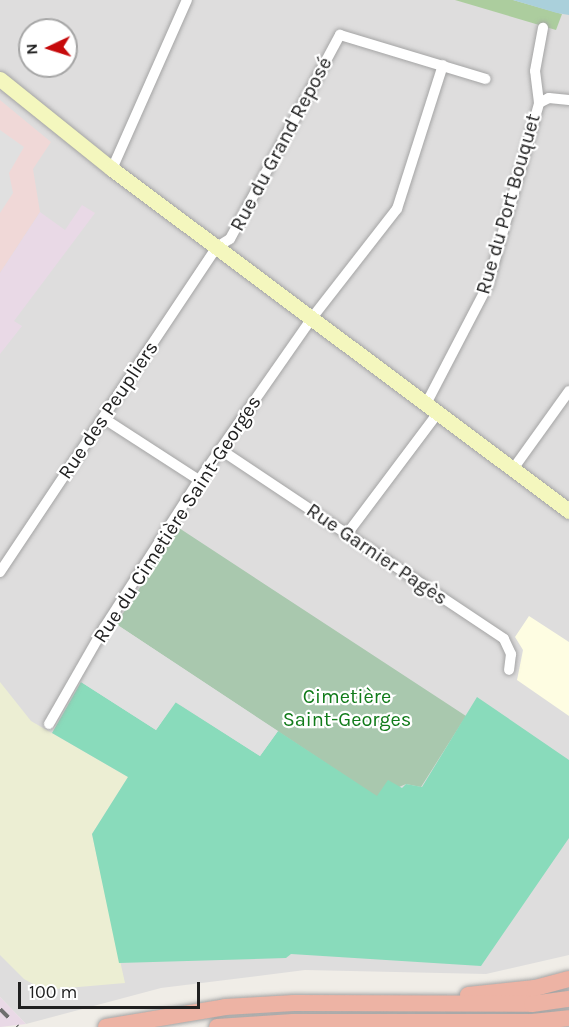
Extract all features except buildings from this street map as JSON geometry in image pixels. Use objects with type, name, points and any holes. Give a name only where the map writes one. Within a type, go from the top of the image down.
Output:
[{"type":"highway","points":[[401,1002],[535,988],[569,979]]},
{"type":"highway","points":[[106,1027],[225,1007],[401,1002],[532,1004],[569,999]]},
{"type":"highway","points":[[217,1027],[320,1021],[450,1023],[569,1018]]},
{"type":"highway","points":[[450,1023],[475,1027]]},
{"type":"main road","points":[[0,79],[112,169],[569,512]]},
{"type":"street","points":[[112,169],[187,0]]},
{"type":"street","name":"Rue du Port Bouquet","points":[[347,534],[432,409],[488,285],[539,103],[535,71],[543,28]]},
{"type":"street","name":"Rue du Grand Reposé","points":[[217,247],[230,239],[340,35],[443,65]]},
{"type":"street","points":[[443,65],[486,79]]},
{"type":"street","name":"Rue du Cimetière Saint-Georges","points":[[49,724],[104,628],[198,480],[312,318],[397,209],[443,65]]},
{"type":"street","points":[[539,103],[549,98],[569,100]]},
{"type":"street","name":"Rue des Peupliers","points":[[0,572],[217,247]]},
{"type":"street","points":[[513,468],[569,391]]},
{"type":"street","points":[[103,417],[198,480]]},
{"type":"street","name":"Rue Garnier Pagès","points":[[221,450],[504,639],[511,654],[508,670]]},
{"type":"shaded area","points":[[0,0],[569,0],[569,955],[486,974],[305,970],[161,988],[26,1024],[0,997]]},
{"type":"shaded area","points":[[0,100],[51,142],[33,169],[40,212],[0,273]]},
{"type":"shaded area","points":[[0,130],[24,147],[9,173],[13,193],[0,213]]},
{"type":"shaded area","points":[[82,205],[95,213],[14,321],[22,326],[0,354],[0,273],[40,212],[65,230]]},
{"type":"shaded area","points":[[529,616],[569,642],[569,716],[517,680],[523,650],[515,637]]},
{"type":"shaded area","points":[[116,624],[278,731],[260,756],[176,702],[156,730],[81,682]]},
{"type":"shaded area","points":[[0,682],[31,721],[128,777],[92,834],[125,983],[44,990],[24,979],[0,955]]},
{"type":"shaded area","points":[[0,997],[26,1024],[0,1027]]},
{"type":"green space","points":[[455,0],[513,0],[562,14],[556,30]]},
{"type":"green space","name":"Cimetière Saint-Georges","points":[[179,528],[466,716],[421,787],[406,784],[377,797],[116,624]]},
{"type":"green space","points":[[81,682],[156,730],[175,702],[260,756],[278,731],[377,796],[388,780],[402,788],[406,784],[422,787],[477,697],[569,760],[569,838],[481,966],[291,954],[286,958],[119,963],[92,834],[128,777],[52,733]]},
{"type":"water","points":[[513,0],[569,0],[569,15],[557,13]]},
{"type":"railway","points":[[0,1009],[18,1027]]}]
